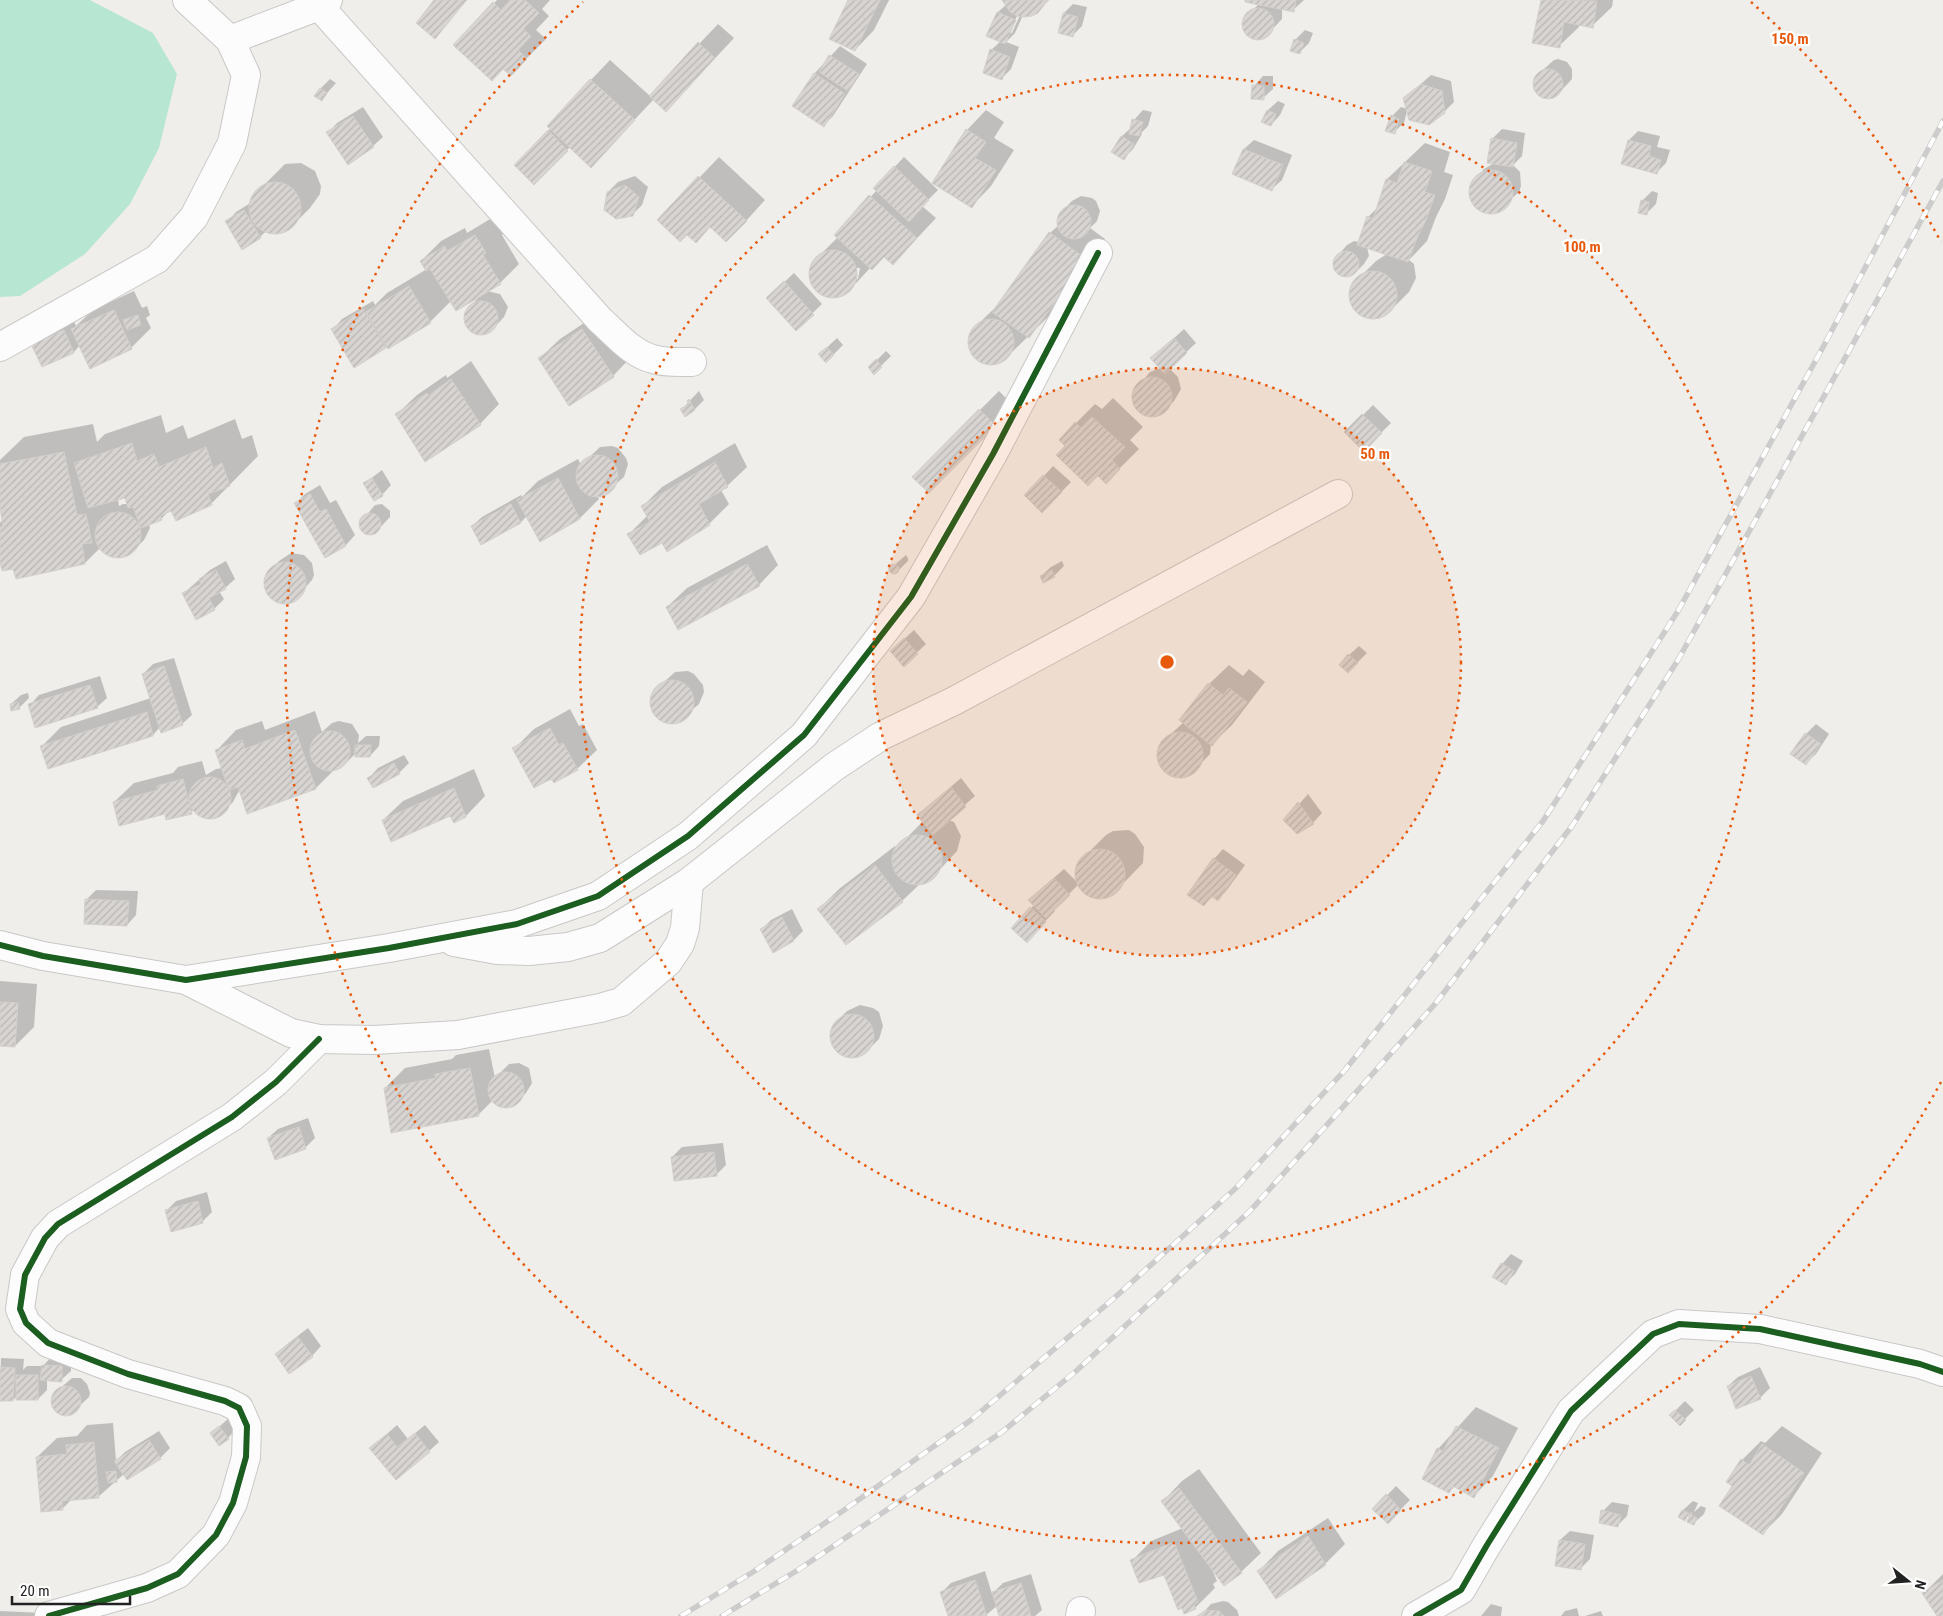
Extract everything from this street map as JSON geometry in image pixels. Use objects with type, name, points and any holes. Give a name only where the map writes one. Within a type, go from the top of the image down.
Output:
[{"type":"street","points":[[0,346],[157,259],[194,217],[232,143],[246,75],[230,40],[187,0]]},
{"type":"street","points":[[230,40],[324,3],[600,320],[636,352],[646,357],[656,360],[692,362]]},
{"type":"street","points":[[0,945],[43,956],[186,980],[238,973],[516,924],[598,896],[688,836],[804,735],[911,597],[993,454],[1098,252]]},
{"type":"street","points":[[438,939],[505,950],[529,951],[568,947],[600,938],[689,882],[834,767],[881,736],[954,701],[1338,494]]},
{"type":"street","points":[[186,980],[291,1033],[320,1039],[374,1040],[458,1035],[600,1008],[621,1002],[668,962],[680,944],[685,928],[689,882]]},
{"type":"street","points":[[49,1616],[148,1588],[178,1574],[216,1535],[233,1504],[246,1457],[247,1426],[238,1408],[225,1401],[128,1374],[48,1343],[26,1323],[20,1309],[25,1275],[45,1238],[58,1224],[232,1117],[276,1082],[320,1039]]},
{"type":"street","points":[[1416,1616],[1461,1590],[1571,1411],[1652,1334],[1679,1324],[1760,1329],[1920,1364],[1943,1372]]},
{"type":"green space","points":[[0,0],[90,0],[153,33],[177,74],[159,148],[130,204],[85,254],[20,296],[0,297]]},
{"type":"building","points":[[434,0],[463,0],[465,2],[435,39],[416,23]]},
{"type":"building","points":[[510,0],[525,0],[539,13],[523,29],[531,36],[518,50],[527,59],[511,76],[503,69],[492,81],[453,45],[493,2],[501,10]]},
{"type":"building","points":[[848,0],[880,0],[855,51],[829,39]]},
{"type":"building","points":[[1002,0],[1048,0],[1038,13],[1024,17],[1010,12]]},
{"type":"building","points":[[1245,0],[1296,0],[1294,12],[1245,2]]},
{"type":"building","points":[[1541,0],[1597,1],[1593,28],[1564,22],[1560,48],[1532,43]]},
{"type":"building","points":[[1258,8],[1269,13],[1274,24],[1269,35],[1258,40],[1247,35],[1242,24],[1247,13]]},
{"type":"building","points":[[997,12],[1016,20],[1005,44],[986,36]]},
{"type":"building","points":[[1063,13],[1078,17],[1073,37],[1058,33]]},
{"type":"building","points":[[1294,39],[1304,43],[1300,54],[1290,51]]},
{"type":"building","points":[[698,42],[715,58],[666,112],[649,96]]},
{"type":"building","points":[[990,49],[1010,57],[1002,80],[983,73]]},
{"type":"building","points":[[829,55],[859,74],[848,91],[819,72]]},
{"type":"building","points":[[1548,69],[1559,73],[1563,84],[1559,95],[1548,99],[1537,95],[1533,84],[1537,73]]},
{"type":"building","points":[[814,73],[845,94],[824,127],[792,106]]},
{"type":"building","points":[[590,79],[635,120],[591,168],[547,126]]},
{"type":"building","points":[[1421,84],[1442,91],[1445,113],[1429,125],[1409,120],[1403,98]]},
{"type":"building","points":[[1252,85],[1264,86],[1264,100],[1251,99]]},
{"type":"building","points":[[320,88],[327,93],[322,101],[314,96]]},
{"type":"building","points":[[1267,110],[1276,114],[1271,126],[1261,122]]},
{"type":"building","points":[[1391,115],[1399,119],[1395,134],[1385,131]]},
{"type":"building","points":[[353,116],[374,147],[348,165],[326,132]]},
{"type":"building","points":[[1132,119],[1143,122],[1139,136],[1129,134]]},
{"type":"building","points":[[966,129],[986,142],[975,158],[996,170],[972,208],[932,183]]},
{"type":"building","points":[[548,130],[568,151],[534,185],[514,165]]},
{"type":"building","points":[[1121,136],[1134,144],[1124,160],[1111,152]]},
{"type":"building","points":[[1491,138],[1517,143],[1513,167],[1487,163]]},
{"type":"building","points":[[1628,140],[1651,146],[1649,156],[1661,160],[1657,174],[1621,164]]},
{"type":"building","points":[[1243,149],[1283,165],[1272,191],[1232,174]]},
{"type":"building","points":[[1404,162],[1432,171],[1425,192],[1435,195],[1408,262],[1357,245],[1367,216],[1373,219],[1386,179],[1397,183]]},
{"type":"building","points":[[894,166],[929,200],[909,222],[873,188]]},
{"type":"building","points":[[1487,170],[1495,170],[1507,176],[1513,192],[1507,208],[1495,214],[1487,214],[1475,208],[1469,196],[1469,188],[1475,176]]},
{"type":"building","points":[[698,176],[747,221],[726,242],[710,227],[696,243],[687,235],[680,242],[657,220]]},
{"type":"building","points":[[270,182],[280,182],[290,186],[297,193],[301,208],[297,223],[290,230],[280,234],[270,234],[260,230],[253,223],[249,213],[249,203],[253,193],[260,186]]},
{"type":"building","points":[[625,185],[639,197],[633,216],[616,219],[604,210],[607,192]]},
{"type":"building","points":[[869,195],[917,238],[893,265],[884,257],[872,270],[834,235]]},
{"type":"building","points":[[1641,200],[1649,202],[1647,215],[1638,213]]},
{"type":"building","points":[[1074,205],[1081,206],[1086,210],[1090,215],[1090,229],[1086,234],[1081,238],[1074,239],[1067,238],[1062,234],[1058,229],[1057,222],[1058,215],[1062,210],[1067,206]]},
{"type":"building","points":[[244,210],[261,238],[242,250],[225,221]]},
{"type":"building","points":[[1049,232],[1086,259],[1029,338],[992,312]]},
{"type":"building","points":[[475,235],[486,253],[483,255],[501,284],[456,311],[430,269],[426,271],[420,261],[445,246],[447,251]]},
{"type":"building","points":[[828,250],[838,250],[850,257],[857,269],[857,279],[850,291],[838,298],[828,298],[820,294],[813,287],[809,279],[809,269],[813,261],[820,254]]},
{"type":"building","points":[[1346,251],[1355,255],[1359,264],[1355,273],[1346,277],[1337,273],[1333,264],[1337,255]]},
{"type":"building","points":[[1373,271],[1382,273],[1390,278],[1395,286],[1397,295],[1395,304],[1390,312],[1382,317],[1373,319],[1364,317],[1356,312],[1351,304],[1349,295],[1351,286],[1356,278],[1364,273]]},
{"type":"building","points":[[784,281],[814,315],[796,331],[766,298]]},
{"type":"building","points":[[409,286],[431,323],[388,349],[366,312]]},
{"type":"building","points":[[481,301],[488,302],[493,306],[497,311],[497,325],[493,330],[488,334],[481,335],[474,334],[469,330],[465,325],[464,318],[465,311],[469,306],[474,302]]},
{"type":"building","points":[[363,309],[386,348],[354,368],[331,329]]},
{"type":"building","points":[[114,310],[132,349],[90,369],[71,329]]},
{"type":"building","points":[[138,315],[141,325],[127,330],[123,320]]},
{"type":"building","points":[[986,319],[996,319],[1008,325],[1013,333],[1013,351],[1008,359],[1000,364],[986,365],[978,362],[971,355],[968,347],[968,337],[971,329],[978,322]]},
{"type":"building","points":[[582,329],[614,377],[569,406],[538,358]]},
{"type":"building","points":[[64,330],[74,353],[42,367],[31,344]]},
{"type":"building","points":[[1174,338],[1187,353],[1165,374],[1150,358]]},
{"type":"building","points":[[827,347],[834,355],[826,363],[818,354]]},
{"type":"building","points":[[876,359],[882,367],[874,375],[868,367]]},
{"type":"building","points":[[1148,377],[1156,377],[1163,380],[1169,386],[1172,397],[1169,408],[1163,414],[1156,417],[1148,417],[1141,414],[1135,408],[1132,401],[1132,393],[1135,386],[1141,380]]},
{"type":"building","points":[[451,379],[481,425],[425,462],[395,414],[427,393],[428,396]]},
{"type":"building","points":[[689,399],[695,410],[685,417],[680,409],[689,404],[687,401]]},
{"type":"building","points":[[979,409],[996,426],[929,493],[912,477]]},
{"type":"building","points":[[1362,414],[1382,433],[1364,452],[1344,432]]},
{"type":"building","points":[[1092,417],[1125,447],[1112,460],[1120,469],[1106,484],[1098,476],[1088,486],[1056,455],[1065,446],[1059,440],[1075,422],[1081,428]]},
{"type":"building","points":[[132,443],[137,461],[154,454],[159,467],[206,447],[213,468],[222,463],[230,486],[208,494],[212,505],[176,521],[171,511],[160,516],[162,520],[141,528],[133,507],[128,508],[125,498],[88,508],[74,463]]},
{"type":"building","points":[[64,452],[77,515],[86,514],[92,543],[82,544],[85,564],[16,579],[13,569],[2,571],[0,562],[0,527],[3,526],[0,508],[0,464]]},
{"type":"building","points":[[593,455],[601,455],[612,461],[618,476],[612,491],[601,497],[593,497],[582,491],[576,480],[576,472],[582,461]]},
{"type":"building","points":[[715,462],[728,487],[699,504],[710,525],[667,552],[662,543],[640,555],[627,534],[650,522],[641,506]]},
{"type":"building","points":[[1043,475],[1062,492],[1042,513],[1024,495]]},
{"type":"building","points":[[372,478],[383,496],[374,501],[363,483]]},
{"type":"building","points":[[558,478],[580,519],[540,542],[517,500]]},
{"type":"building","points":[[310,494],[320,512],[326,509],[346,546],[325,558],[294,503]]},
{"type":"building","points":[[511,504],[521,523],[481,545],[471,526]]},
{"type":"building","points":[[118,512],[131,516],[137,522],[141,535],[137,548],[131,554],[118,558],[105,554],[99,548],[95,535],[99,522],[105,516]]},
{"type":"building","points":[[366,513],[374,513],[381,520],[381,528],[374,535],[366,535],[359,528],[359,520]]},
{"type":"building","points":[[285,562],[300,568],[306,583],[300,598],[285,604],[270,598],[264,583],[270,568]]},
{"type":"building","points":[[747,564],[760,586],[678,630],[666,607]]},
{"type":"building","points":[[892,564],[896,564],[899,569],[898,573],[892,574],[889,571],[889,567]]},
{"type":"building","points":[[216,570],[226,589],[209,598],[215,610],[196,620],[182,593],[201,584],[199,579]]},
{"type":"building","points":[[1052,570],[1055,577],[1043,583],[1040,576]]},
{"type":"building","points":[[904,638],[918,654],[904,667],[890,651]]},
{"type":"building","points":[[1348,654],[1358,663],[1348,673],[1339,665]]},
{"type":"building","points":[[164,666],[183,725],[161,733],[142,674]]},
{"type":"building","points":[[676,680],[688,686],[693,693],[693,711],[688,718],[681,723],[668,724],[660,721],[653,714],[650,698],[653,690],[660,683]]},
{"type":"building","points":[[1208,683],[1223,695],[1229,688],[1247,702],[1212,746],[1179,720]]},
{"type":"building","points":[[90,685],[98,708],[35,728],[28,704]]},
{"type":"building","points":[[18,702],[20,709],[11,711],[10,704]]},
{"type":"building","points":[[147,712],[153,736],[48,769],[40,746]]},
{"type":"building","points":[[550,728],[559,745],[563,743],[578,770],[554,783],[551,779],[534,788],[512,748]]},
{"type":"building","points":[[295,730],[316,789],[247,814],[238,787],[229,790],[215,750],[242,740],[245,749]]},
{"type":"building","points":[[334,731],[341,734],[347,740],[350,751],[349,759],[341,768],[334,771],[326,771],[319,768],[311,759],[310,747],[313,740],[322,732]]},
{"type":"building","points":[[1185,732],[1189,733],[1199,742],[1202,746],[1202,764],[1193,774],[1185,778],[1175,778],[1167,774],[1158,764],[1157,750],[1161,742],[1171,733]]},
{"type":"building","points":[[1805,733],[1821,744],[1806,765],[1790,754]]},
{"type":"building","points":[[355,745],[371,745],[370,757],[355,757]]},
{"type":"building","points":[[394,763],[400,774],[373,788],[367,778]]},
{"type":"building","points":[[210,777],[225,783],[231,798],[225,813],[210,819],[195,813],[189,798],[195,783]]},
{"type":"building","points":[[183,779],[192,814],[166,820],[165,814],[119,826],[113,802],[158,790],[157,786]]},
{"type":"building","points":[[951,787],[966,807],[933,835],[917,815]]},
{"type":"building","points":[[454,788],[466,817],[454,823],[450,816],[391,842],[382,820]]},
{"type":"building","points":[[1298,802],[1314,824],[1297,834],[1283,820]]},
{"type":"building","points":[[917,835],[926,837],[937,846],[942,860],[940,869],[931,880],[917,885],[908,883],[897,874],[892,860],[894,851],[903,840]]},
{"type":"building","points":[[1095,849],[1105,849],[1118,856],[1125,869],[1125,879],[1118,892],[1105,899],[1095,899],[1086,895],[1079,888],[1075,879],[1075,869],[1079,860],[1086,853]]},
{"type":"building","points":[[1213,858],[1236,875],[1218,901],[1211,896],[1204,906],[1187,895]]},
{"type":"building","points":[[875,865],[903,902],[846,945],[817,909]]},
{"type":"building","points":[[1054,878],[1070,895],[1046,918],[1028,900]]},
{"type":"building","points":[[85,899],[129,901],[127,926],[84,924]]},
{"type":"building","points":[[1030,907],[1046,922],[1027,943],[1011,928]]},
{"type":"building","points":[[782,917],[794,941],[773,953],[760,929]]},
{"type":"building","points":[[0,1002],[18,1003],[15,1047],[0,1046]]},
{"type":"building","points":[[856,1014],[868,1020],[873,1027],[873,1045],[868,1052],[861,1057],[848,1058],[840,1055],[833,1048],[830,1032],[833,1024],[840,1017]]},
{"type":"building","points":[[470,1068],[479,1116],[391,1133],[384,1088],[436,1078],[435,1074]]},
{"type":"building","points":[[506,1072],[513,1073],[519,1077],[523,1083],[523,1097],[519,1103],[513,1107],[506,1108],[499,1107],[493,1103],[489,1097],[488,1090],[489,1083],[493,1077],[499,1073]]},
{"type":"building","points":[[299,1127],[306,1149],[275,1160],[267,1138]]},
{"type":"building","points":[[714,1152],[717,1176],[674,1181],[671,1157]]},
{"type":"building","points":[[198,1201],[203,1223],[171,1232],[165,1210]]},
{"type":"building","points":[[1501,1263],[1514,1271],[1506,1285],[1492,1277]]},
{"type":"building","points":[[298,1337],[313,1357],[289,1374],[275,1354]]},
{"type":"building","points":[[42,1365],[62,1366],[62,1382],[40,1380]]},
{"type":"building","points":[[0,1367],[15,1368],[13,1401],[0,1401]]},
{"type":"building","points":[[16,1375],[38,1375],[38,1400],[16,1400]]},
{"type":"building","points":[[1751,1376],[1761,1399],[1736,1409],[1727,1386]]},
{"type":"building","points":[[66,1386],[72,1387],[80,1395],[80,1407],[72,1415],[66,1416],[60,1415],[52,1407],[51,1401],[52,1395],[60,1387]]},
{"type":"building","points":[[1675,1410],[1686,1420],[1680,1426],[1669,1415]]},
{"type":"building","points":[[219,1426],[229,1439],[219,1446],[210,1433]]},
{"type":"building","points":[[1456,1426],[1499,1448],[1474,1498],[1453,1486],[1449,1493],[1422,1479],[1437,1448],[1443,1451]]},
{"type":"building","points":[[415,1433],[430,1452],[396,1480],[369,1448],[387,1434],[397,1447]]},
{"type":"building","points":[[149,1440],[161,1459],[127,1480],[114,1461]]},
{"type":"building","points":[[94,1442],[99,1498],[62,1501],[63,1510],[41,1512],[36,1457],[67,1454],[66,1445]]},
{"type":"building","points":[[1762,1444],[1804,1473],[1763,1535],[1719,1506],[1732,1486],[1726,1482],[1741,1459],[1749,1465]]},
{"type":"building","points":[[116,1471],[117,1482],[108,1483],[106,1472]]},
{"type":"building","points":[[1179,1488],[1242,1573],[1224,1586],[1161,1501]]},
{"type":"building","points":[[1386,1494],[1401,1510],[1388,1524],[1372,1509]]},
{"type":"building","points":[[1601,1510],[1621,1515],[1618,1527],[1599,1523]]},
{"type":"building","points":[[1682,1510],[1689,1513],[1685,1521],[1678,1517]]},
{"type":"building","points":[[1690,1514],[1697,1518],[1694,1525],[1687,1522]]},
{"type":"building","points":[[1308,1536],[1326,1565],[1276,1599],[1257,1571]]},
{"type":"building","points":[[1559,1540],[1585,1544],[1581,1570],[1555,1566]]},
{"type":"building","points":[[1174,1542],[1198,1602],[1194,1604],[1196,1609],[1184,1614],[1182,1608],[1178,1610],[1164,1575],[1139,1583],[1130,1560]]},
{"type":"building","points":[[975,1580],[987,1616],[948,1616],[940,1592]]},
{"type":"building","points":[[1943,1580],[1943,1616],[1937,1616],[1922,1593]]},
{"type":"building","points":[[1021,1583],[1031,1616],[999,1616],[992,1592]]},
{"type":"building","points":[[1206,1610],[1219,1611],[1224,1616],[1197,1616]]},
{"type":"railway","points":[[681,1616],[753,1572],[971,1420],[1112,1300],[1235,1189],[1345,1070],[1543,821],[1678,611],[1822,349],[1943,121]]},
{"type":"railway","points":[[722,1616],[798,1570],[1002,1432],[1075,1372],[1250,1211],[1435,1004],[1572,826],[1678,660],[1943,181]]},
{"type":"cycle path","points":[[0,945],[43,956],[186,980],[389,948],[517,924],[598,896],[688,836],[804,735],[911,597],[993,454],[1098,253]]},
{"type":"cycle path","points":[[49,1616],[147,1588],[178,1574],[216,1535],[233,1503],[246,1457],[247,1426],[239,1408],[225,1401],[128,1374],[48,1343],[26,1323],[20,1309],[25,1275],[45,1238],[58,1224],[232,1117],[276,1082],[319,1039]]},
{"type":"cycle path","points":[[1416,1616],[1461,1590],[1571,1411],[1653,1334],[1679,1324],[1760,1329],[1920,1364],[1943,1372]]}]
